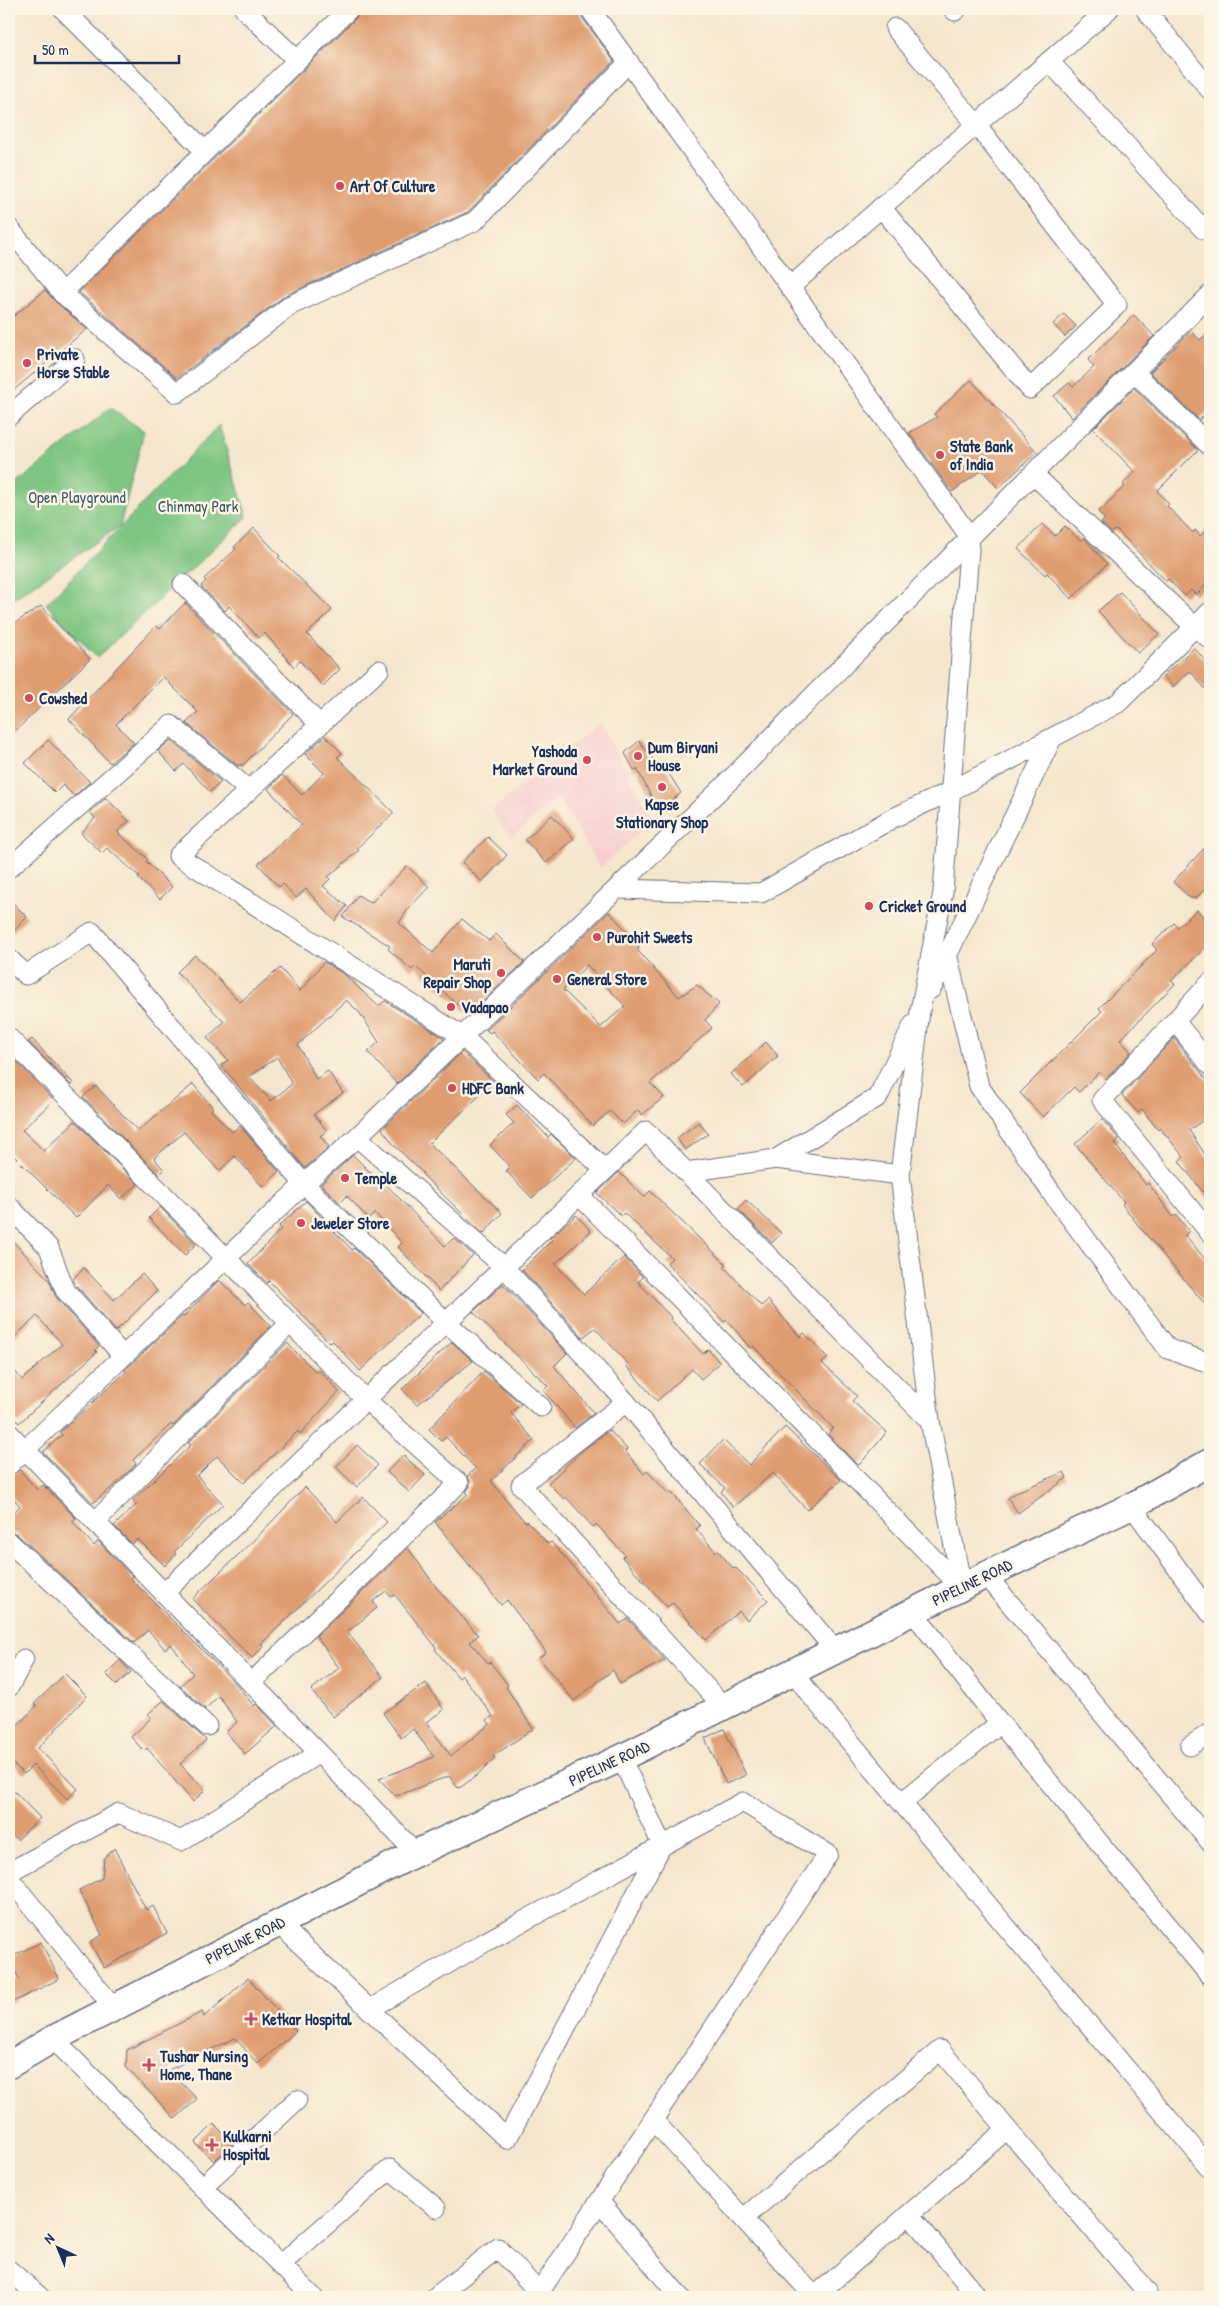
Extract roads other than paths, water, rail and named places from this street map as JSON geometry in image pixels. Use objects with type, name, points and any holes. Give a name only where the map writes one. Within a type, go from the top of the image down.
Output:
[{"type":"main road","name":"PIPELINE ROAD","points":[[9,2065],[53,2039],[416,1853],[621,1758],[986,1575],[1132,1506],[1210,1462]]},
{"type":"street","points":[[63,9],[205,151]]},
{"type":"street","points":[[244,9],[297,60]]},
{"type":"street","points":[[62,293],[349,9]]},
{"type":"street","points":[[590,9],[970,538],[943,892],[920,1011],[900,1175],[930,1421],[962,1588]]},
{"type":"street","points":[[953,9],[955,11],[957,9]]},
{"type":"street","points":[[790,287],[1109,9]]},
{"type":"street","points":[[1145,9],[1210,90]]},
{"type":"street","points":[[881,207],[1030,389],[1117,305],[976,124],[895,28]]},
{"type":"street","points":[[1049,61],[1202,229],[1210,222]]},
{"type":"street","points":[[9,228],[62,293],[177,393],[291,306],[475,221],[629,62]]},
{"type":"street","points":[[9,1465],[304,1184],[357,1137],[724,786],[1210,295]]},
{"type":"street","points":[[9,416],[75,359]]},
{"type":"street","points":[[1134,372],[1210,446]]},
{"type":"street","points":[[1033,474],[1210,640]]},
{"type":"street","points":[[183,584],[320,725]]},
{"type":"street","points":[[616,889],[760,894],[891,819],[951,791],[1118,703],[1210,612]]},
{"type":"street","points":[[379,670],[178,856],[462,1036],[605,1170]]},
{"type":"street","points":[[9,868],[170,725],[249,790]]},
{"type":"street","points":[[776,1159],[878,1098],[1052,738]]},
{"type":"street","points":[[9,959],[26,975],[92,932],[304,1184],[446,1322],[541,1406]]},
{"type":"street","points":[[948,954],[979,1086],[1051,1192],[1168,1349],[1210,1363]]},
{"type":"street","points":[[1210,983],[1102,1100],[1210,1233]]},
{"type":"street","points":[[1175,1021],[1210,1065]]},
{"type":"street","points":[[9,1038],[365,1399],[459,1484],[251,1683]]},
{"type":"street","points":[[164,1593],[646,1131],[930,1421]]},
{"type":"street","points":[[357,1137],[504,1267],[626,1402],[835,1650]]},
{"type":"street","points":[[686,1172],[776,1159],[900,1175]]},
{"type":"street","points":[[579,1195],[962,1588]]},
{"type":"street","points":[[9,1206],[49,1248],[65,1290],[123,1356]]},
{"type":"street","points":[[95,1522],[290,1323]]},
{"type":"street","points":[[626,1402],[521,1485],[724,1707]]},
{"type":"street","points":[[9,1433],[416,1853]]},
{"type":"street","points":[[1132,1506],[1210,1613]]},
{"type":"street","points":[[9,1542],[207,1726]]},
{"type":"street","points":[[986,1575],[1210,1842]]},
{"type":"street","points":[[912,1612],[1000,1723],[1210,1976]]},
{"type":"street","points":[[9,1687],[24,1659]]},
{"type":"street","points":[[794,1672],[809,1693],[1210,2168]]},
{"type":"street","points":[[902,1802],[1000,1723]]},
{"type":"street","points":[[1190,1746],[1210,1733]]},
{"type":"street","points":[[9,1872],[119,1813],[181,1840],[318,1753]]},
{"type":"street","points":[[621,1758],[662,1845]]},
{"type":"street","points":[[370,2009],[487,1941],[743,1802],[828,1854],[653,2120],[541,2295],[498,2248],[435,2297]]},
{"type":"street","points":[[278,1923],[507,2139],[662,1845]]},
{"type":"street","points":[[9,1878],[114,2008]]},
{"type":"street","points":[[53,2039],[313,2297]]},
{"type":"street","points":[[744,2218],[940,2050],[1146,2296]]},
{"type":"street","points":[[202,2187],[296,2100]]},
{"type":"street","points":[[653,2120],[815,2297],[1007,2129]]},
{"type":"street","points":[[280,2264],[390,2169],[436,2208]]},
{"type":"street","points":[[600,2202],[680,2297]]},
{"type":"street","points":[[909,2214],[978,2297]]},
{"type":"street","points":[[9,2270],[40,2297]]},
{"type":"place","name":"Art Of Culture","points":[[340,186]]},
{"type":"place","name":"Private Horse Stable","points":[[27,363]]},
{"type":"place","name":"State Bank of India","points":[[940,455]]},
{"type":"place","name":"Cowshed","points":[[29,698]]},
{"type":"place","name":"Dum Biryani House","points":[[638,756]]},
{"type":"place","name":"Yashoda Market Ground","points":[[587,760]]},
{"type":"place","name":"Kapse Stationary Shop","points":[[662,787]]},
{"type":"place","name":"Cricket Ground","points":[[869,906]]},
{"type":"place","name":"Purohit Sweets","points":[[597,937]]},
{"type":"place","name":"Maruti Repair Shop","points":[[501,973]]},
{"type":"place","name":"General Store","points":[[557,979]]},
{"type":"place","name":"Vadapao","points":[[451,1007]]},
{"type":"place","name":"HDFC Bank","points":[[452,1088]]},
{"type":"place","name":"Temple","points":[[345,1178]]},
{"type":"place","name":"Jeweler Store","points":[[301,1223]]},
{"type":"place","name":"Ketkar Hospital","points":[[251,2019]]},
{"type":"place","name":"Tushar Nursing Home, Thane","points":[[149,2065]]},
{"type":"place","name":"Kulkarni Hospital","points":[[212,2145]]},
{"type":"park label","name":"Open Playground","points":[[77,497]]},
{"type":"park label","name":"Chinmay Park","points":[[198,506]]}]
